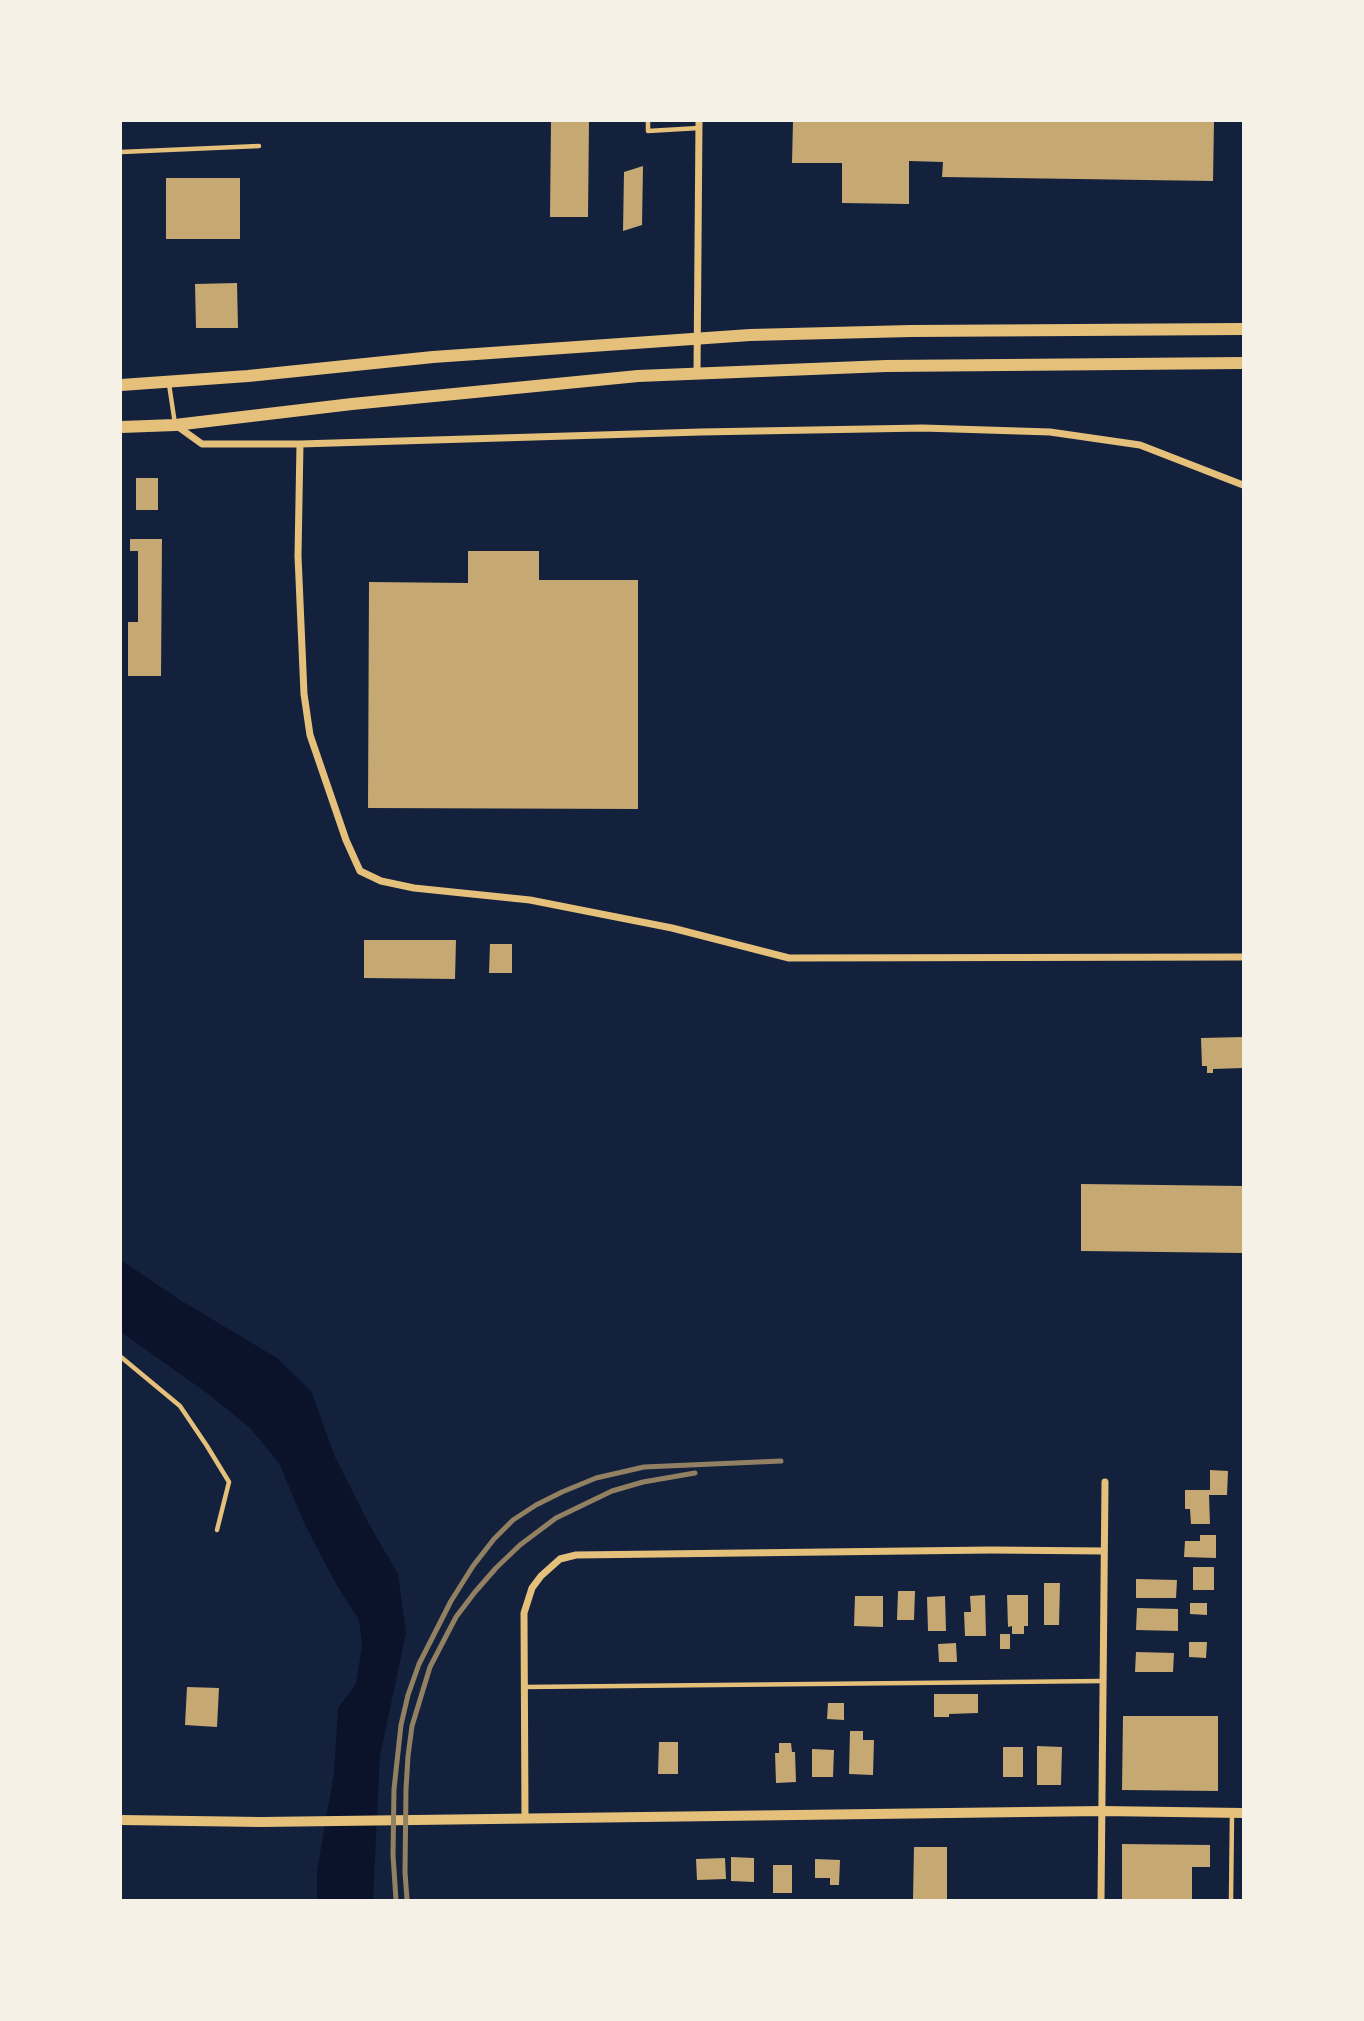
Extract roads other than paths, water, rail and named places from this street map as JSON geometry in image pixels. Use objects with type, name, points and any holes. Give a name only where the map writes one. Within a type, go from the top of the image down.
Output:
[{"type":"main road","points":[[121,385],[433,357],[696,338],[911,331],[1243,329]]},
{"type":"main road","points":[[121,427],[176,425],[437,395],[638,376],[887,366],[1243,363]]},
{"type":"street","points":[[696,373],[699,124]]},
{"type":"street","points":[[176,425],[202,444],[300,444],[895,429],[1050,432],[1140,445],[1243,485]]},
{"type":"street","points":[[300,444],[298,556],[304,694],[314,745],[346,840],[360,871],[381,881],[414,888],[530,900],[672,928],[789,958],[1243,957]]},
{"type":"street","points":[[1101,1900],[1105,1482]]},
{"type":"street","points":[[525,1819],[524,1613],[532,1588],[560,1559],[576,1555],[1104,1551]]},
{"type":"street","points":[[121,1820],[383,1821],[1102,1811],[1238,1813]]},
{"type":"lane","points":[[648,121],[648,131],[699,124]]},
{"type":"lane","points":[[121,152],[259,145]]},
{"type":"lane","points":[[169,382],[176,425]]},
{"type":"lane","points":[[121,1357],[180,1406],[229,1482],[217,1530]]},
{"type":"lane","points":[[525,1687],[1103,1681]]},
{"type":"lane","points":[[1231,1900],[1238,1813]]},
{"type":"water","points":[[121,1260],[180,1300],[277,1358],[311,1391],[335,1457],[398,1574],[406,1633],[380,1756],[373,1900],[317,1900],[317,1871],[334,1773],[338,1708],[356,1684],[362,1645],[359,1620],[336,1584],[305,1525],[279,1463],[250,1428],[207,1393],[121,1332]]},
{"type":"railway","points":[[396,1900],[393,1855],[394,1789],[401,1725],[408,1695],[419,1664],[451,1601],[494,1539],[513,1520],[536,1505],[596,1478],[644,1467],[781,1461]]},
{"type":"railway","points":[[407,1900],[406,1789],[412,1726],[430,1667],[456,1617],[496,1568],[520,1545],[556,1518],[612,1491],[643,1482],[695,1473]]}]
